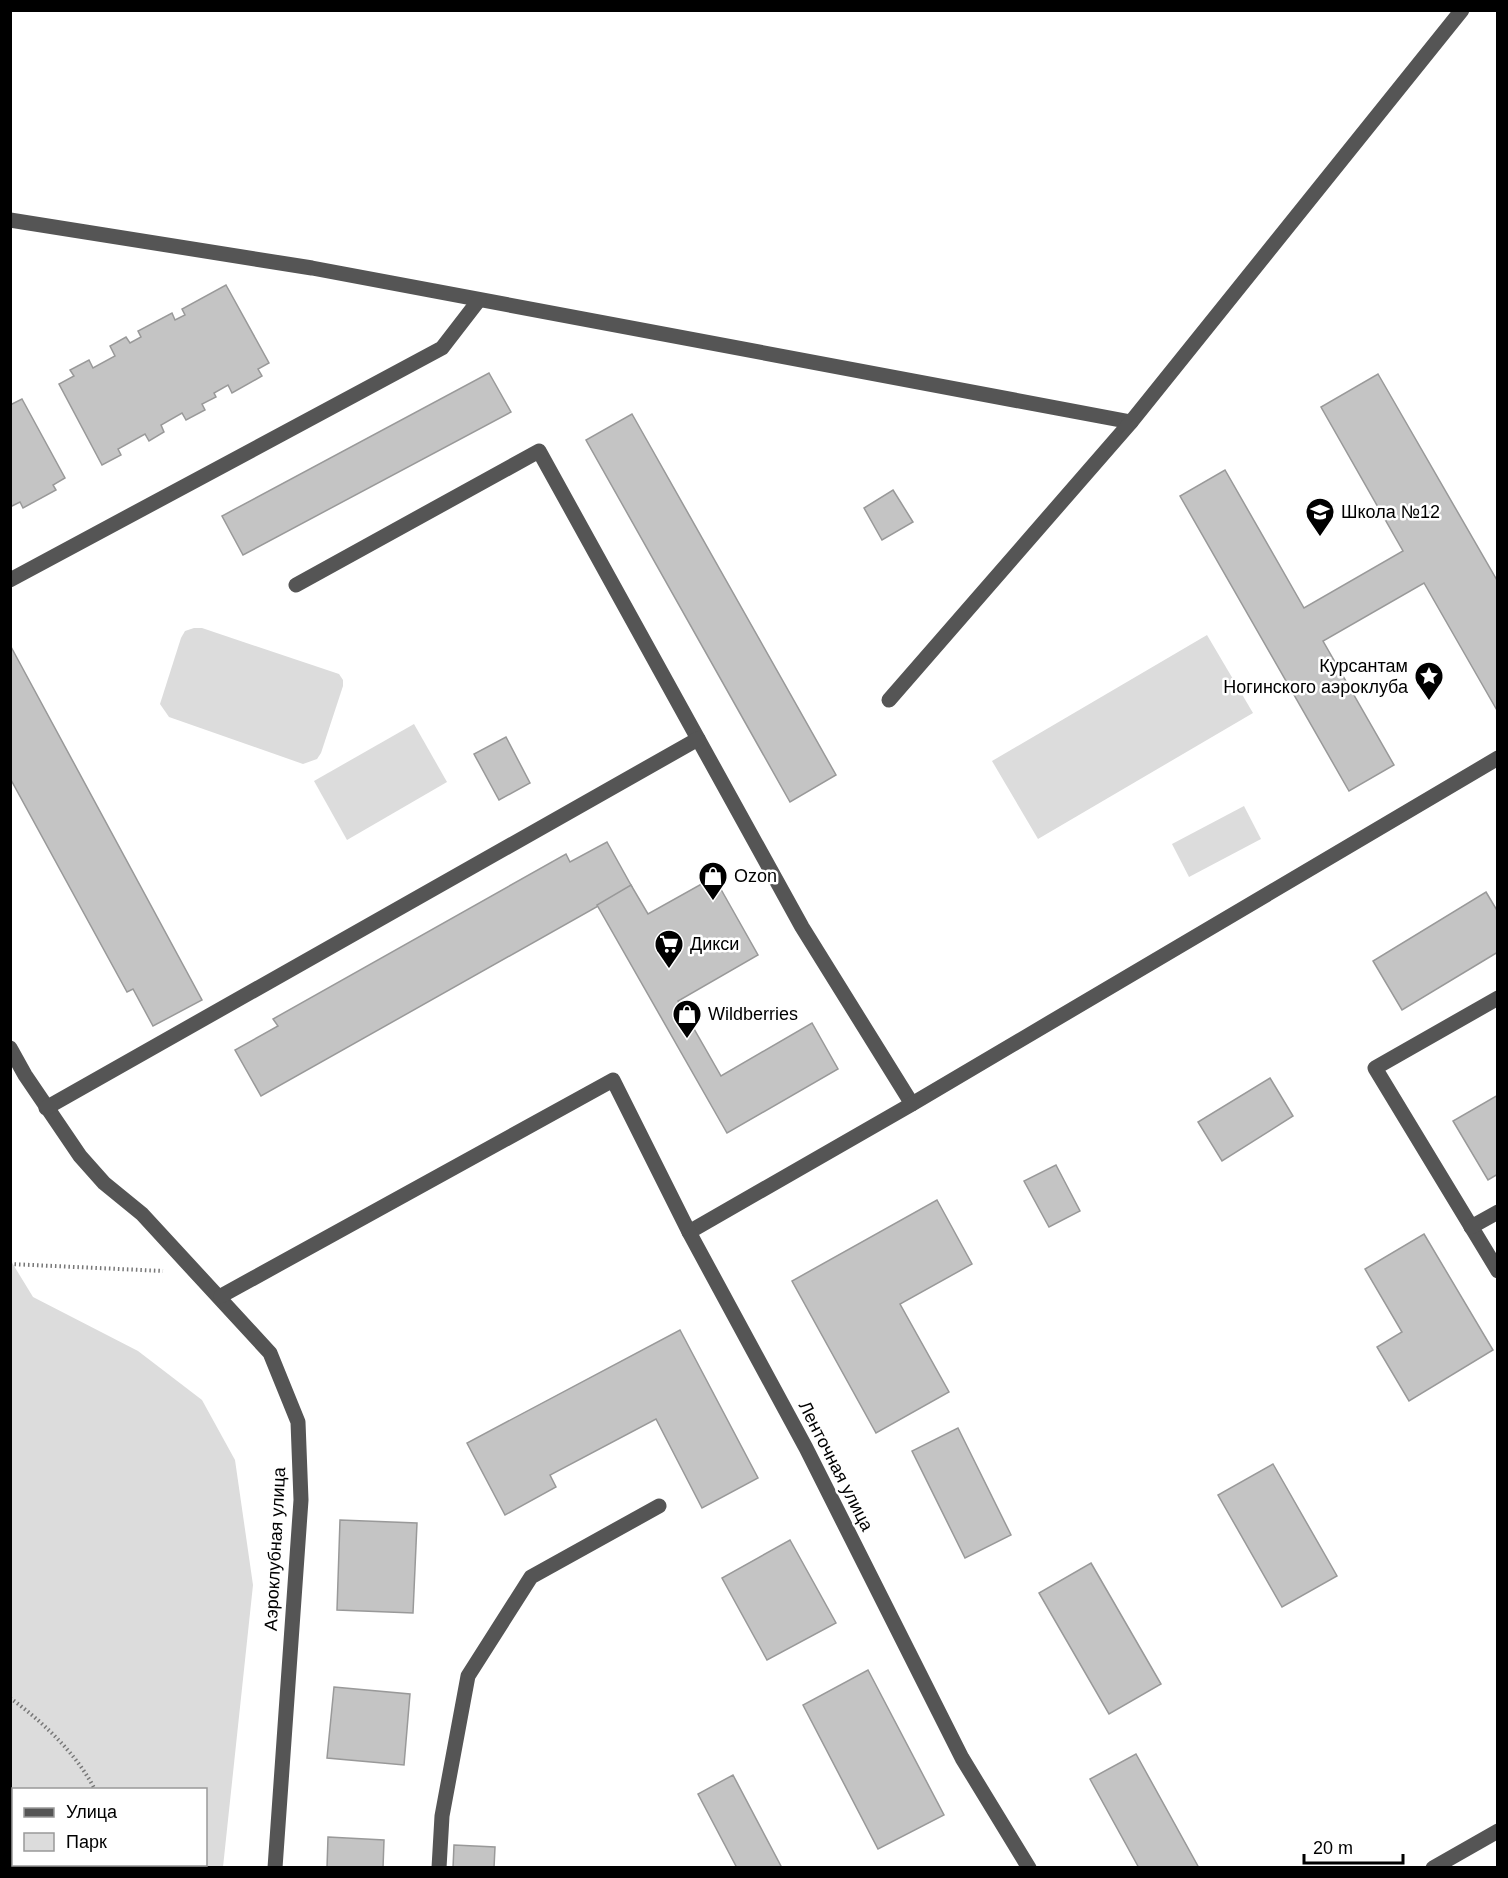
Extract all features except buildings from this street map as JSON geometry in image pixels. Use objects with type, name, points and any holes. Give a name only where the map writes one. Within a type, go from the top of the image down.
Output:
[{"type":"street","points":[[889,700],[1131,422],[1462,10]]},
{"type":"street","points":[[10,220],[312,268],[1131,422]]},
{"type":"street","points":[[10,580],[442,348],[479,300]]},
{"type":"street","points":[[296,585],[539,451],[802,927],[912,1104]]},
{"type":"street","points":[[46,1108],[698,740]]},
{"type":"street","points":[[689,1232],[912,1104],[1497,758]]},
{"type":"street","points":[[1497,998],[1375,1068],[1497,1271]]},
{"type":"street","name":"Аэроклубная улица","points":[[10,1048],[46,1108],[80,1156],[104,1183],[142,1214],[200,1274],[270,1353],[298,1422],[301,1500],[275,1868]]},
{"type":"street","name":"Ленточная улица","points":[[220,1296],[613,1080],[689,1232],[806,1448],[962,1758],[1029,1868]]},
{"type":"street","points":[[1471,1227],[1497,1212]]},
{"type":"street","points":[[439,1868],[442,1816],[468,1676],[531,1577],[659,1506]]},
{"type":"street","points":[[1433,1868],[1497,1831]]},
{"type":"path","points":[[10,1264],[200,1274]]},
{"type":"path","points":[[10,1698],[38,1718],[89,1778],[94,1788]]},
{"type":"green space","points":[[202,628],[339,674],[343,680],[343,686],[317,759],[303,764],[169,717],[160,704],[181,638],[185,631]]},
{"type":"green space","points":[[1207,635],[1253,713],[1038,839],[992,761]]},
{"type":"green space","points":[[414,724],[447,782],[347,840],[314,781]]},
{"type":"green space","points":[[1244,806],[1261,839],[1189,877],[1172,844]]},
{"type":"green space","points":[[11,1261],[33,1297],[138,1351],[202,1400],[235,1460],[253,1585],[223,1867],[11,1867]]},
{"type":"place","name":"Школа №12","points":[[1320,538]]},
{"type":"place","name":"Курсантам Ногинского аэроклуба","points":[[1429,702]]},
{"type":"place","name":"Ozon","points":[[713,902]]},
{"type":"place","name":"Дикси","points":[[669,970]]},
{"type":"place","name":"Wildberries","points":[[687,1040]]}]
